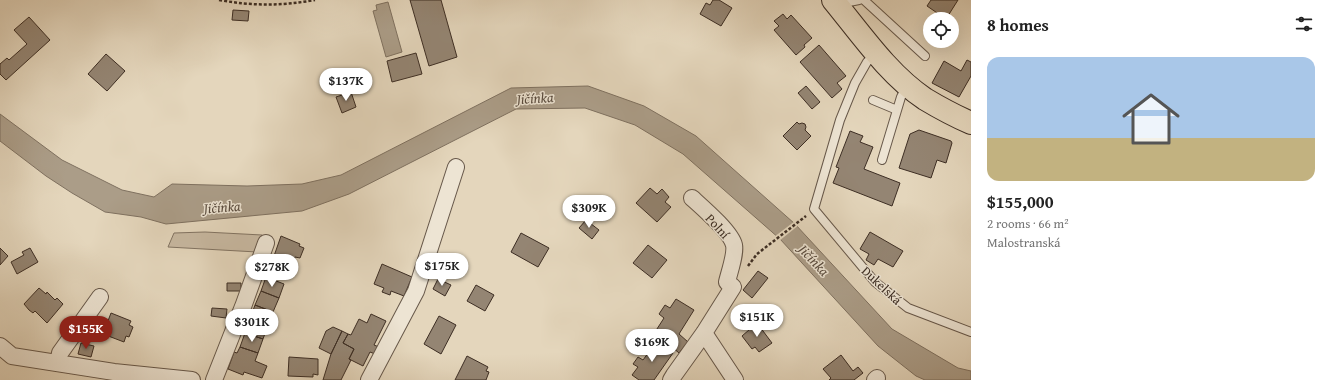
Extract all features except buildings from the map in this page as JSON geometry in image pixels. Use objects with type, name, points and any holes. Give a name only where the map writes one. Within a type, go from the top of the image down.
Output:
[{"type":"main road","points":[[836,3],[877,54],[907,85],[942,109],[971,123]]},
{"type":"street","points":[[369,380],[416,291],[456,168]]},
{"type":"street","name":"Polní","points":[[671,380],[704,333],[732,287],[727,282],[734,245],[728,234],[692,198]]},
{"type":"street","points":[[214,380],[266,243]]},
{"type":"street","points":[[58,364],[60,353],[100,297]]},
{"type":"street","points":[[704,333],[735,380]]},
{"type":"street","points":[[0,346],[12,356],[114,372],[192,380]]},
{"type":"lane","points":[[836,3],[860,0]]},
{"type":"lane","points":[[864,0],[925,56]]},
{"type":"lane","points":[[811,212],[840,120],[855,83],[867,62],[877,54]]},
{"type":"lane","points":[[882,160],[901,97],[907,85]]},
{"type":"lane","points":[[873,100],[897,110]]},
{"type":"lane","name":"Dukelská","points":[[811,212],[875,282],[908,308],[971,332]]},
{"type":"path","points":[[218,0],[255,5],[289,4],[315,0]]},
{"type":"path","points":[[757,254],[811,212]]},
{"type":"shaded area","points":[[205,232],[262,235],[257,252],[168,247],[174,233]]},
{"type":"water","points":[[388,2],[402,52],[386,57],[373,11],[377,10],[376,5]]},
{"type":"water","name":"Jičínka","points":[[588,86],[644,106],[696,136],[795,224],[892,329],[958,368],[971,371],[971,380],[925,380],[916,376],[878,346],[780,239],[683,154],[635,125],[585,108],[516,109],[349,194],[302,211],[166,224],[141,217],[105,212],[46,176],[0,141],[0,114],[62,160],[122,190],[154,197],[172,184],[247,186],[302,184],[341,175],[511,88]]},
{"type":"pier","points":[[795,221],[799,225],[779,241],[774,237]]}]
